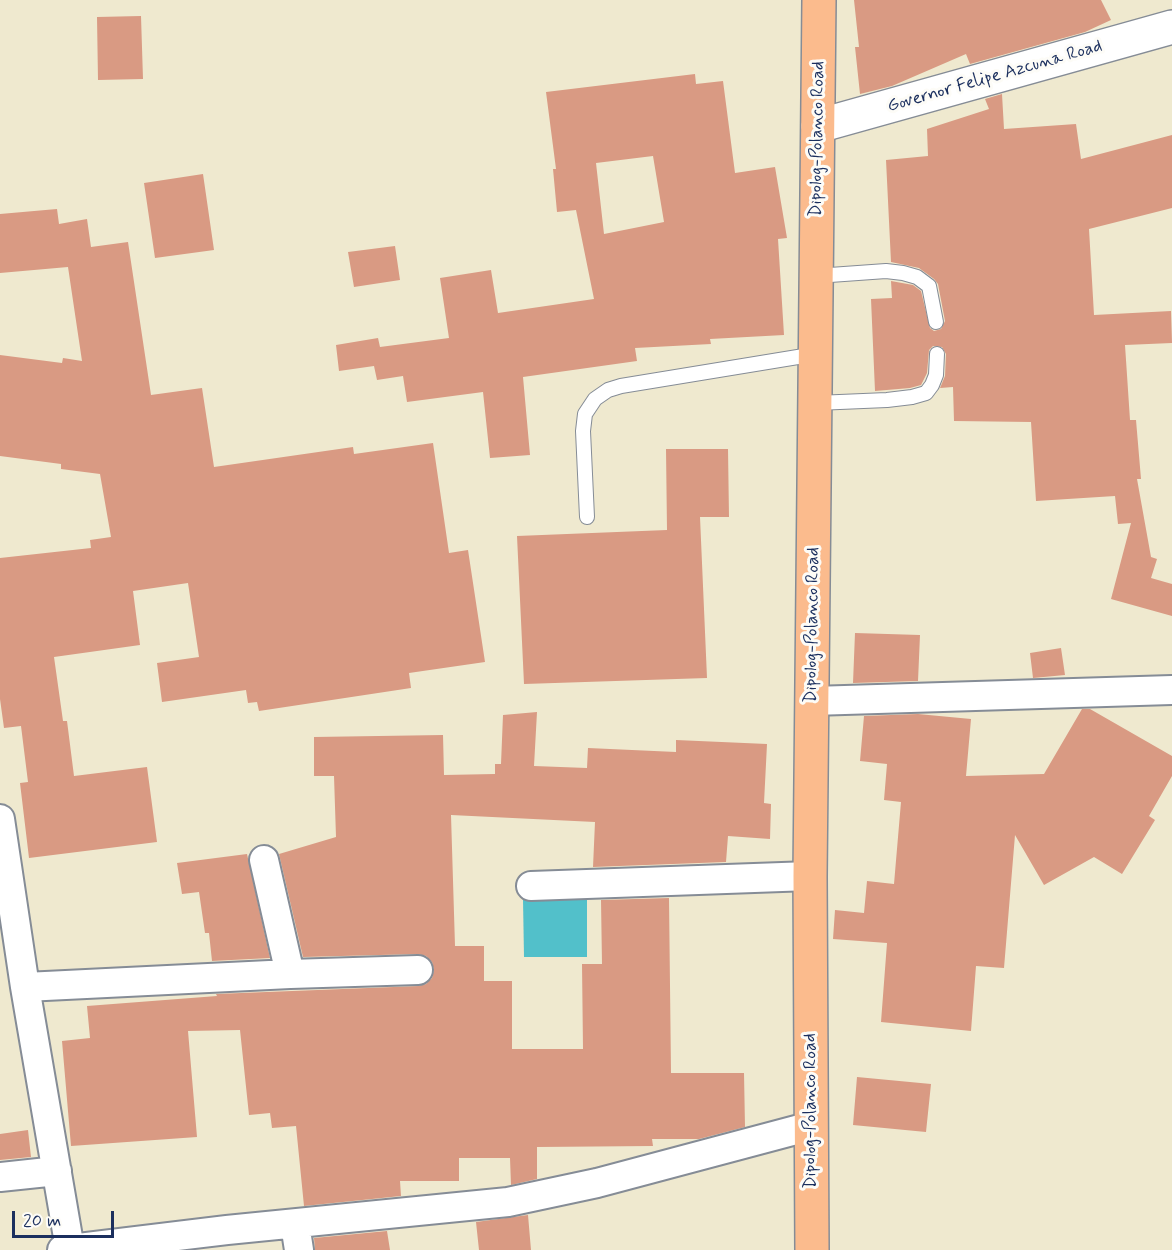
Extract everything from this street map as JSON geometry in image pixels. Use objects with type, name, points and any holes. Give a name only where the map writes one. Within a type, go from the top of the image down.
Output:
[{"type":"highway","name":"Dipolog-Polanco Road","points":[[812,1250],[810,876],[819,0]]},
{"type":"street","name":"Governor Felipe Azcuna Road","points":[[818,126],[1172,27]]},
{"type":"street","points":[[812,701],[1172,690]]},
{"type":"street","points":[[0,819],[25,987],[57,1171],[66,1249],[227,1230],[297,1237],[508,1203],[597,1183],[811,1126]]},
{"type":"street","points":[[264,860],[291,974]]},
{"type":"street","points":[[531,886],[810,876]]},
{"type":"street","points":[[25,987],[418,970]]},
{"type":"street","points":[[0,1177],[57,1171]]},
{"type":"lane","points":[[816,276],[886,271],[917,277],[929,286],[936,322]]},
{"type":"lane","points":[[587,517],[583,431],[585,414],[595,399],[608,390],[621,386],[816,354]]},
{"type":"lane","points":[[816,403],[887,400],[926,393],[936,375],[937,354]]},
{"type":"water","points":[[523,899],[587,899],[587,957],[524,957]]},
{"type":"building","points":[[854,0],[1101,0],[1111,20],[1085,32],[970,64],[966,54],[892,86],[860,94],[855,47],[859,47]]},
{"type":"building","points":[[141,16],[143,79],[98,80],[97,17]]},
{"type":"building","points":[[695,74],[696,84],[723,81],[735,173],[775,167],[787,238],[778,239],[784,335],[710,339],[711,344],[635,348],[637,361],[523,377],[530,455],[490,458],[483,392],[407,402],[403,376],[377,380],[374,366],[339,371],[336,345],[378,338],[380,347],[449,338],[440,278],[491,270],[498,313],[594,299],[576,210],[557,212],[553,169],[556,169],[546,92]],"holes":[[[653,156],[664,222],[604,234],[596,163]]]},
{"type":"building","points":[[1002,94],[1004,129],[1076,124],[1081,159],[1172,135],[1172,208],[1089,229],[1094,315],[1171,311],[1172,343],[1125,345],[1130,420],[1136,420],[1141,479],[1137,479],[1151,557],[1157,559],[1151,578],[1172,584],[1172,616],[1111,599],[1131,523],[1118,524],[1115,496],[1036,501],[1031,422],[954,421],[953,387],[940,388],[945,376],[946,354],[942,347],[933,346],[929,350],[927,373],[921,385],[875,391],[871,299],[892,298],[891,281],[913,285],[921,291],[930,328],[934,331],[941,329],[945,321],[938,284],[934,279],[919,268],[891,262],[886,160],[928,156],[927,129],[989,109],[985,99]]},
{"type":"building","points":[[203,174],[214,250],[155,258],[144,183]]},
{"type":"building","points":[[57,209],[59,224],[87,219],[91,247],[128,242],[151,395],[202,388],[214,467],[353,447],[354,454],[433,443],[449,553],[468,550],[485,662],[409,673],[411,688],[259,711],[257,702],[248,703],[246,690],[162,702],[157,663],[199,657],[188,583],[133,591],[140,645],[54,657],[63,721],[67,721],[74,776],[147,767],[157,842],[29,858],[20,783],[28,782],[21,726],[4,728],[0,699],[0,558],[91,548],[90,540],[111,537],[100,474],[61,469],[61,464],[0,456],[0,355],[62,363],[63,358],[82,361],[68,267],[0,273],[0,214]]},
{"type":"building","points":[[395,246],[400,280],[354,287],[348,252]]},
{"type":"building","points":[[666,449],[728,449],[729,517],[700,517],[707,678],[524,684],[517,536],[667,530]]},
{"type":"building","points":[[855,633],[920,635],[918,681],[853,683]]},
{"type":"building","points":[[1061,648],[1065,675],[1033,678],[1030,653]]},
{"type":"building","points":[[1082,709],[1090,709],[1172,756],[1172,776],[1149,816],[1155,820],[1122,874],[1094,857],[1044,885],[1015,835],[1004,968],[976,966],[971,1031],[881,1022],[887,943],[833,939],[835,910],[864,913],[867,881],[894,884],[901,802],[884,800],[887,764],[860,761],[864,716],[918,714],[971,719],[966,776],[1044,774]]},
{"type":"building","points":[[537,712],[534,766],[587,768],[588,748],[676,752],[676,740],[767,744],[764,803],[771,804],[770,839],[728,836],[726,862],[593,867],[595,822],[451,815],[455,946],[484,946],[484,981],[512,981],[512,1049],[583,1049],[582,964],[602,964],[601,900],[669,898],[671,1073],[744,1073],[745,1127],[699,1139],[652,1139],[653,1146],[537,1147],[537,1179],[511,1185],[510,1158],[459,1158],[459,1181],[400,1181],[401,1196],[304,1206],[296,1126],[272,1128],[270,1113],[249,1115],[240,1030],[188,1031],[197,1137],[71,1146],[62,1041],[90,1038],[87,1006],[217,996],[216,994],[419,986],[426,984],[432,978],[434,970],[432,962],[426,956],[418,954],[303,957],[279,854],[336,837],[334,776],[314,776],[314,737],[443,735],[444,775],[495,774],[495,764],[501,764],[503,715]]},
{"type":"building","points":[[247,854],[270,958],[212,961],[209,933],[205,933],[199,892],[182,894],[177,863]]},
{"type":"building","points":[[857,1077],[931,1084],[926,1132],[853,1125]]},
{"type":"building","points":[[28,1130],[31,1157],[0,1160],[0,1134]]},
{"type":"building","points":[[528,1215],[531,1250],[479,1250],[476,1222]]},
{"type":"building","points":[[387,1231],[390,1250],[315,1250],[314,1238]]}]
